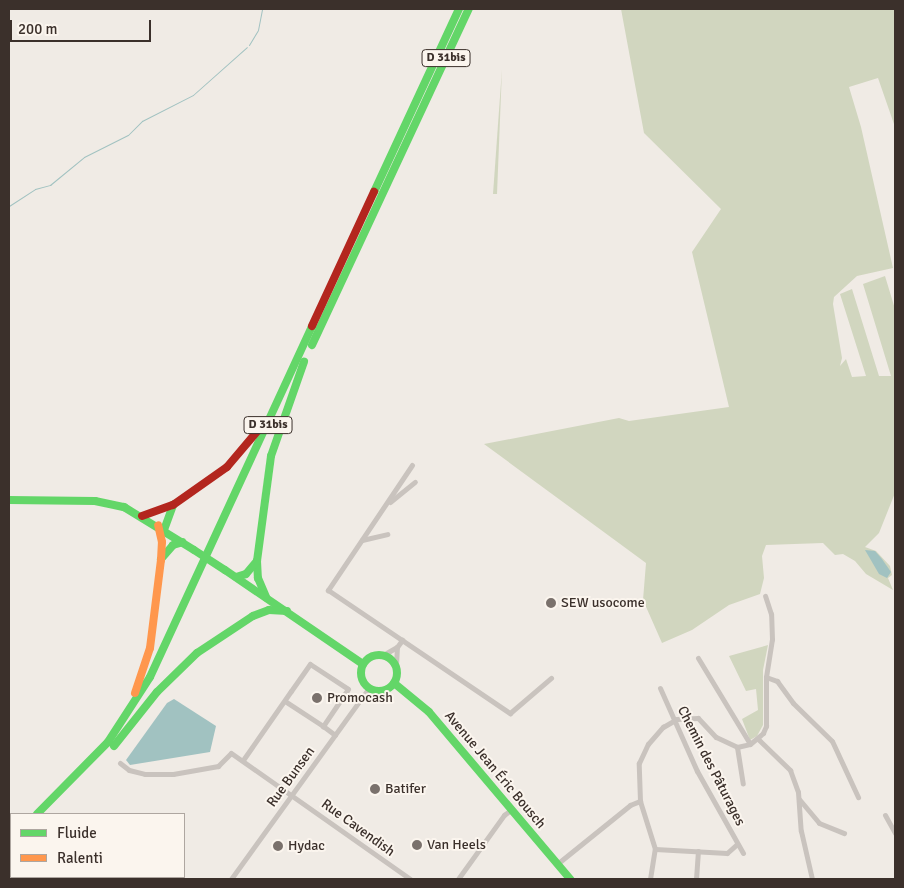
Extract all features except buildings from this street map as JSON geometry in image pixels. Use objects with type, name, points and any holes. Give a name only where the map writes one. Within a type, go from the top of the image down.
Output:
[{"type":"main road","name":"D 31bis","points":[[38,813],[111,744],[150,677],[459,9]]},
{"type":"main road","name":"D 31bis","points":[[47,813],[111,744],[156,680],[469,9]]},
{"type":"main road","points":[[253,616],[263,595],[258,578],[258,561],[271,456],[304,362]]},
{"type":"main road","points":[[142,516],[173,505],[227,467],[244,450],[284,389]]},
{"type":"main road","points":[[9,500],[95,501],[124,507],[183,542],[364,664]]},
{"type":"main road","points":[[111,744],[137,689],[150,648],[161,560],[161,528],[173,505]]},
{"type":"main road","points":[[161,560],[173,545],[183,542]]},
{"type":"main road","points":[[236,578],[246,574],[258,561]]},
{"type":"main road","points":[[111,744],[175,672],[253,616],[269,610],[287,611]]},
{"type":"main road","points":[[383,655],[396,665],[394,683],[382,691],[370,688],[362,677],[364,664],[369,658],[383,655]]},
{"type":"main road","name":"Avenue Jean Éric Bousch","points":[[394,683],[429,712],[570,879]]},
{"type":"street","points":[[412,465],[328,590],[510,713],[551,678]]},
{"type":"street","points":[[385,505],[415,482]]},
{"type":"street","points":[[361,540],[387,534]]},
{"type":"street","points":[[650,879],[655,849],[640,801],[638,763],[648,744],[675,720],[689,716],[698,718],[716,737],[737,747],[758,740],[766,726],[766,677],[772,639],[771,614],[765,596]]},
{"type":"street","points":[[383,655],[397,647],[402,640]]},
{"type":"street","points":[[396,665],[397,647]]},
{"type":"street","points":[[698,658],[750,744]]},
{"type":"street","points":[[120,763],[129,770],[145,774],[174,774],[218,766],[231,753],[244,760],[310,664],[348,689],[323,726]]},
{"type":"street","points":[[766,677],[777,681],[793,703],[832,741],[858,797]]},
{"type":"street","name":"Rue Bunsen","points":[[231,879],[370,688]]},
{"type":"street","name":"Chemin des Pâturages","points":[[660,688],[697,771],[743,853]]},
{"type":"street","points":[[285,700],[335,735]]},
{"type":"street","points":[[758,740],[790,770],[799,798],[801,831],[812,879]]},
{"type":"street","points":[[737,747],[743,784]]},
{"type":"street","name":"Rue Cavendish","points":[[244,760],[410,879]]},
{"type":"street","points":[[799,798],[819,823],[833,831],[844,833]]},
{"type":"street","points":[[557,864],[630,805],[640,801]]},
{"type":"street","points":[[458,879],[504,815],[512,809]]},
{"type":"street","points":[[885,814],[895,833]]},
{"type":"street","points":[[655,849],[727,853],[737,844]]},
{"type":"street","points":[[696,879],[698,851]]},
{"type":"green space","points":[[621,9],[895,9],[895,127],[878,78],[849,87],[861,127],[893,268],[857,276],[834,297],[833,304],[842,358],[840,366],[846,359],[852,377],[866,376],[840,294],[852,289],[879,376],[891,376],[863,284],[885,276],[895,309],[895,493],[879,533],[865,547],[876,551],[890,566],[892,575],[888,578],[893,590],[866,574],[855,561],[843,554],[835,555],[823,543],[766,545],[762,556],[764,578],[760,594],[729,605],[692,630],[662,643],[643,600],[646,563],[484,444],[619,418],[629,421],[729,407],[692,252],[721,209],[644,133]]},
{"type":"green space","points":[[502,69],[497,194],[493,194]]},
{"type":"green space","points":[[768,645],[763,670],[763,725],[757,736],[750,740],[742,719],[758,710],[756,689],[746,691],[729,656]]},
{"type":"water","points":[[865,550],[875,551],[882,559],[891,572],[887,578],[879,574]]},
{"type":"water","points":[[174,699],[216,726],[210,752],[130,765],[126,760],[167,703]]},
{"type":"waterway","points":[[249,45],[258,30],[262,9]]},
{"type":"waterway","points":[[9,206],[35,189],[50,185],[84,157],[128,135],[142,121],[193,95],[247,47]]},
{"type":"traffic: fast","points":[[374,192],[459,9]]},
{"type":"traffic: fast","points":[[312,345],[469,9]]},
{"type":"traffic: fast","points":[[38,813],[108,742],[150,677],[312,326]]},
{"type":"traffic: fast","points":[[236,577],[246,574],[257,561],[271,456],[304,362]]},
{"type":"traffic: fast","points":[[9,500],[95,501],[124,507],[194,550]]},
{"type":"traffic: fast","points":[[164,530],[173,505]]},
{"type":"traffic: fast","points":[[161,559],[173,545],[183,542]]},
{"type":"traffic: fast","points":[[194,550],[225,570]]},
{"type":"traffic: fast","points":[[257,561],[258,578],[266,597]]},
{"type":"traffic: fast","points":[[225,570],[363,664]]},
{"type":"traffic: fast","points":[[114,746],[157,692],[197,653],[253,616],[269,610],[287,611]]},
{"type":"traffic: fast","points":[[379,655],[386,656],[392,660],[396,666],[397,673],[396,680],[392,686],[386,690],[379,691],[372,690],[366,686],[362,680],[361,673],[362,666],[366,660],[372,656],[379,655]]},
{"type":"traffic: fast","points":[[394,683],[429,712],[570,879]]},
{"type":"traffic: slow","points":[[135,693],[150,648],[161,560],[162,542],[158,525]]},
{"type":"traffic: jam","points":[[312,326],[374,192]]},
{"type":"traffic: jam","points":[[142,516],[173,505],[227,467],[260,428]]},
{"type":"place","name":"SEW usocome","points":[[551,603]]},
{"type":"place","name":"Promocash","points":[[317,698]]},
{"type":"place","name":"Batifer","points":[[375,789]]},
{"type":"place","name":"Van Heels","points":[[417,845]]},
{"type":"place","name":"Hydac","points":[[278,846]]}]
